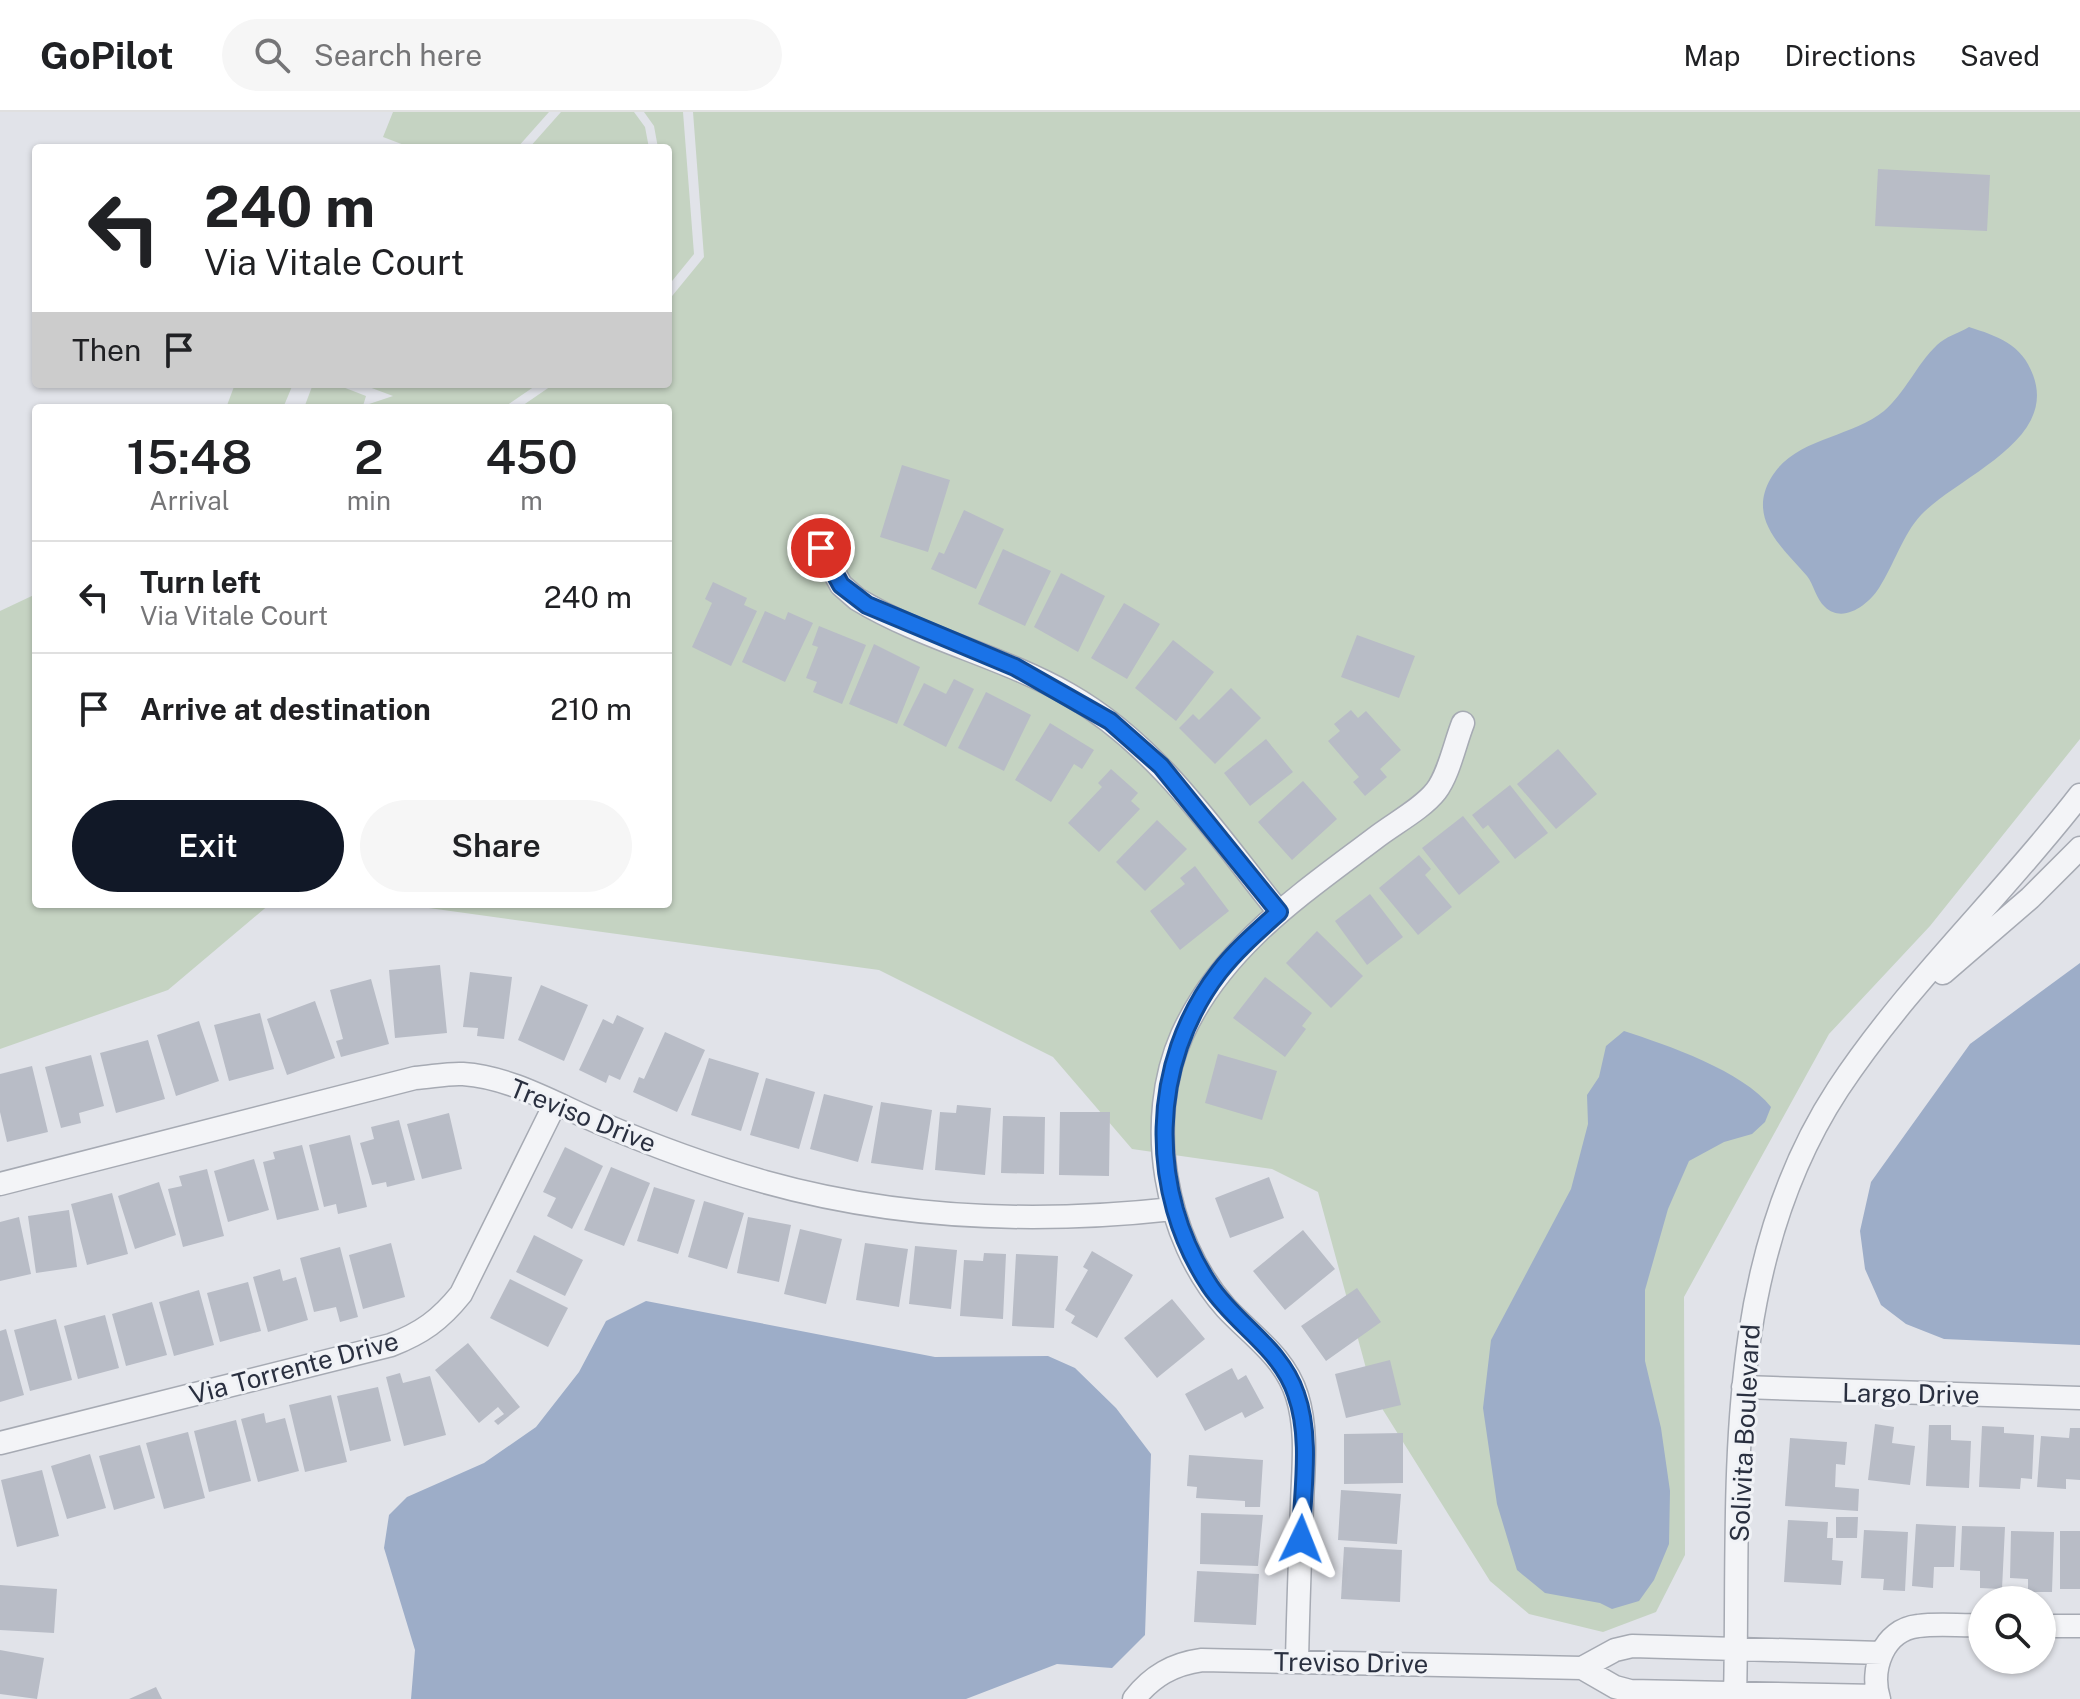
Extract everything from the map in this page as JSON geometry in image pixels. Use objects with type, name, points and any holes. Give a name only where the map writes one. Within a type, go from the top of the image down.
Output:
[{"type":"street","points":[[821,548],[841,585],[867,605],[1015,667],[1110,721],[1161,766],[1279,912]]},
{"type":"street","points":[[1297,1662],[1304,1447],[1297,1396],[1277,1357],[1226,1308],[1185,1242],[1173,1209],[1164,1137],[1170,1074],[1181,1038],[1218,973],[1279,912],[1437,790],[1463,723]]},
{"type":"street","name":"Solivita Boulevard","points":[[1736,1697],[1743,1387],[1758,1280],[1781,1202],[1813,1131],[1838,1090],[1897,1013],[2080,795]]},
{"type":"street","name":"Solivita Boulevard","points":[[1897,1013],[2030,898],[2080,848]]},
{"type":"street","name":"Treviso Drive","points":[[0,1184],[415,1078],[464,1074],[510,1084],[658,1148],[767,1182],[861,1203],[955,1215],[1110,1216],[1173,1209]]},
{"type":"street","name":"Via Torrente Drive","points":[[0,1443],[391,1345],[419,1334],[442,1319],[461,1294],[555,1104]]},
{"type":"street","name":"Largo Drive","points":[[1743,1387],[2080,1398]]},
{"type":"street","points":[[1878,1698],[1875,1676],[1882,1653],[1896,1636],[1918,1626],[1968,1625]]},
{"type":"street","points":[[2056,1626],[2080,1626]]},
{"type":"street","name":"Treviso Drive","points":[[1582,1668],[1623,1647],[1882,1653]]},
{"type":"street","name":"Treviso Drive","points":[[1134,1699],[1147,1683],[1178,1663],[1297,1662],[1582,1668],[1622,1690],[1736,1697],[1878,1698]]},
{"type":"green space","points":[[393,112],[549,112],[521,144],[401,144],[383,137]]},
{"type":"green space","points":[[561,112],[634,112],[645,127],[648,144],[533,144]]},
{"type":"green space","points":[[644,112],[683,112],[694,254],[672,281],[672,144],[657,144],[654,126]]},
{"type":"green space","points":[[693,112],[2080,112],[2080,739],[1930,926],[1829,1034],[1684,1297],[1685,1555],[1656,1612],[1603,1632],[1529,1614],[1490,1581],[1373,1394],[1318,1192],[1272,1169],[1132,1149],[1053,1057],[879,970],[429,908],[672,908],[672,404],[525,404],[548,388],[672,388],[672,296],[704,257]]},
{"type":"green space","points":[[234,388],[291,388],[285,404],[228,404]]},
{"type":"green space","points":[[312,388],[345,388],[366,396],[364,404],[306,404]]},
{"type":"green space","points":[[372,388],[532,388],[509,404],[369,404],[393,396]]},
{"type":"green space","points":[[32,596],[32,908],[265,908],[168,990],[0,1049],[0,611]]},
{"type":"water","points":[[1969,327],[2007,343],[2028,364],[2037,398],[2031,419],[2018,438],[2000,455],[1921,515],[1909,531],[1879,588],[1868,601],[1847,613],[1832,612],[1822,604],[1807,576],[1778,543],[1765,519],[1765,493],[1771,478],[1794,454],[1871,420],[1884,411],[1937,345]]},
{"type":"water","points":[[2080,963],[2080,1345],[1944,1339],[1906,1324],[1881,1305],[1865,1269],[1860,1231],[1871,1182],[1970,1044]]},
{"type":"water","points":[[1624,1031],[1724,1071],[1758,1094],[1771,1107],[1765,1122],[1752,1134],[1724,1142],[1689,1161],[1668,1209],[1645,1290],[1645,1361],[1661,1428],[1670,1491],[1669,1544],[1654,1580],[1639,1601],[1612,1609],[1600,1603],[1545,1593],[1517,1570],[1497,1504],[1483,1408],[1491,1340],[1571,1189],[1588,1124],[1587,1095],[1599,1077],[1606,1046]]},
{"type":"water","points":[[646,1301],[935,1357],[1048,1356],[1075,1368],[1116,1408],[1151,1454],[1145,1635],[1112,1668],[1057,1664],[966,1699],[411,1699],[415,1650],[384,1548],[389,1515],[407,1497],[484,1463],[536,1427],[579,1372],[606,1321]]},
{"type":"building","points":[[1878,169],[1990,175],[1987,231],[1875,226]]},
{"type":"building","points":[[902,465],[950,480],[928,552],[880,537]]},
{"type":"building","points":[[964,510],[1004,529],[976,589],[931,569],[939,552],[944,554]]},
{"type":"building","points":[[1003,549],[1051,571],[1025,626],[978,604]]},
{"type":"building","points":[[1061,573],[1105,596],[1078,652],[1034,627]]},
{"type":"building","points":[[713,582],[747,598],[744,605],[757,611],[731,666],[692,647],[712,603],[705,599]]},
{"type":"building","points":[[1124,603],[1160,624],[1127,679],[1091,658]]},
{"type":"building","points":[[765,611],[785,620],[788,612],[813,623],[785,682],[742,662]]},
{"type":"building","points":[[819,626],[866,645],[842,704],[813,692],[817,682],[806,678],[818,647],[812,645]]},
{"type":"building","points":[[1357,635],[1415,656],[1399,698],[1341,677]]},
{"type":"building","points":[[1173,640],[1214,672],[1176,721],[1135,688]]},
{"type":"building","points":[[874,644],[920,667],[897,724],[849,704]]},
{"type":"building","points":[[954,679],[974,689],[946,747],[903,725],[924,683],[946,694]]},
{"type":"building","points":[[1231,688],[1261,718],[1215,764],[1179,728],[1193,714],[1199,720]]},
{"type":"building","points":[[986,692],[1031,715],[1004,771],[958,748]]},
{"type":"building","points":[[1351,710],[1358,718],[1366,711],[1401,750],[1380,769],[1387,777],[1365,796],[1353,782],[1359,777],[1328,741],[1340,731],[1334,724]]},
{"type":"building","points":[[1050,723],[1094,750],[1082,769],[1074,764],[1051,802],[1015,780]]},
{"type":"building","points":[[1266,739],[1293,772],[1250,806],[1224,773]]},
{"type":"building","points":[[1558,749],[1597,794],[1556,829],[1517,784]]},
{"type":"building","points":[[1111,769],[1138,793],[1131,801],[1140,809],[1099,852],[1068,823],[1102,787],[1098,783]]},
{"type":"building","points":[[1303,781],[1337,819],[1292,860],[1258,822]]},
{"type":"building","points":[[1510,785],[1548,833],[1515,859],[1488,825],[1483,829],[1472,815]]},
{"type":"building","points":[[1463,816],[1500,862],[1459,895],[1422,848]]},
{"type":"building","points":[[1157,820],[1187,849],[1145,891],[1116,862]]},
{"type":"building","points":[[1419,855],[1431,869],[1425,875],[1452,907],[1418,935],[1379,888]]},
{"type":"building","points":[[1195,866],[1229,911],[1180,950],[1150,911],[1185,884],[1180,878]]},
{"type":"building","points":[[1370,894],[1403,937],[1367,965],[1335,921]]},
{"type":"building","points":[[1317,931],[1363,976],[1331,1008],[1286,963]]},
{"type":"building","points":[[440,965],[447,1033],[395,1038],[389,970]]},
{"type":"building","points":[[470,972],[512,977],[504,1039],[477,1036],[478,1028],[463,1027]]},
{"type":"building","points":[[1265,977],[1312,1013],[1302,1026],[1306,1029],[1285,1057],[1233,1018]]},
{"type":"building","points":[[371,979],[389,1044],[341,1057],[336,1041],[343,1039],[330,990]]},
{"type":"building","points":[[541,985],[588,1005],[564,1061],[518,1040]]},
{"type":"building","points":[[315,1001],[335,1058],[287,1075],[267,1019]]},
{"type":"building","points":[[260,1013],[274,1069],[229,1081],[214,1025]]},
{"type":"building","points":[[617,1015],[644,1028],[620,1080],[609,1075],[606,1083],[579,1070],[603,1019],[613,1024]]},
{"type":"building","points":[[199,1021],[219,1081],[176,1096],[157,1035]]},
{"type":"building","points":[[665,1032],[705,1050],[677,1112],[633,1092],[639,1077],[644,1079]]},
{"type":"building","points":[[148,1040],[165,1099],[116,1113],[100,1053]]},
{"type":"building","points":[[1218,1054],[1277,1071],[1262,1120],[1205,1103]]},
{"type":"building","points":[[91,1055],[104,1106],[79,1113],[81,1123],[61,1128],[45,1067]]},
{"type":"building","points":[[709,1058],[759,1073],[741,1131],[691,1115]]},
{"type":"building","points":[[32,1066],[48,1132],[7,1142],[0,1112],[0,1074]]},
{"type":"building","points":[[766,1078],[815,1092],[799,1149],[750,1135]]},
{"type":"building","points":[[824,1094],[873,1106],[858,1162],[810,1149]]},
{"type":"building","points":[[881,1102],[932,1110],[923,1170],[871,1163]]},
{"type":"building","points":[[957,1105],[991,1108],[985,1175],[935,1170],[940,1112],[956,1113]]},
{"type":"building","points":[[1060,1112],[1110,1112],[1109,1176],[1059,1175]]},
{"type":"building","points":[[449,1113],[462,1169],[422,1179],[407,1124]]},
{"type":"building","points":[[1003,1116],[1045,1117],[1044,1174],[1001,1173]]},
{"type":"building","points":[[399,1120],[415,1180],[387,1187],[386,1182],[372,1185],[360,1143],[374,1139],[371,1127]]},
{"type":"building","points":[[350,1135],[367,1207],[338,1214],[336,1204],[324,1207],[309,1145]]},
{"type":"building","points":[[302,1145],[319,1210],[277,1220],[263,1162],[275,1159],[273,1152]]},
{"type":"building","points":[[565,1147],[603,1166],[572,1229],[547,1216],[556,1198],[543,1192]]},
{"type":"building","points":[[254,1159],[269,1210],[228,1222],[214,1171]]},
{"type":"building","points":[[611,1167],[650,1183],[624,1246],[584,1230]]},
{"type":"building","points":[[207,1169],[224,1236],[183,1247],[168,1189],[182,1186],[179,1176]]},
{"type":"building","points":[[1269,1177],[1284,1218],[1230,1238],[1215,1198]]},
{"type":"building","points":[[159,1182],[176,1235],[135,1249],[118,1196]]},
{"type":"building","points":[[654,1187],[695,1200],[678,1254],[637,1241]]},
{"type":"building","points":[[112,1193],[128,1254],[87,1265],[71,1204]]},
{"type":"building","points":[[704,1201],[744,1213],[727,1269],[688,1257]]},
{"type":"building","points":[[69,1210],[77,1267],[36,1273],[28,1216]]},
{"type":"building","points":[[19,1217],[31,1274],[0,1281],[0,1222]]},
{"type":"building","points":[[748,1217],[791,1225],[779,1282],[737,1273]]},
{"type":"building","points":[[800,1229],[842,1239],[826,1304],[784,1294]]},
{"type":"building","points":[[1303,1230],[1335,1269],[1285,1310],[1253,1271]]},
{"type":"building","points":[[534,1235],[583,1260],[565,1296],[516,1272]]},
{"type":"building","points":[[391,1243],[405,1297],[363,1309],[349,1255]]},
{"type":"building","points":[[865,1243],[908,1249],[899,1307],[856,1300]]},
{"type":"building","points":[[915,1246],[957,1250],[951,1309],[909,1304]]},
{"type":"building","points":[[340,1247],[358,1317],[340,1322],[336,1307],[314,1312],[300,1258]]},
{"type":"building","points":[[1092,1251],[1133,1275],[1097,1338],[1071,1323],[1075,1316],[1065,1310],[1088,1270],[1083,1267]]},
{"type":"building","points":[[984,1253],[1006,1254],[1003,1319],[960,1316],[964,1260],[983,1261]]},
{"type":"building","points":[[1016,1254],[1058,1256],[1054,1328],[1012,1326]]},
{"type":"building","points":[[280,1269],[283,1281],[296,1277],[308,1320],[268,1332],[253,1277]]},
{"type":"building","points":[[510,1279],[568,1308],[548,1347],[490,1318]]},
{"type":"building","points":[[248,1282],[261,1331],[220,1342],[207,1293]]},
{"type":"building","points":[[1357,1288],[1381,1322],[1326,1361],[1301,1326]]},
{"type":"building","points":[[199,1290],[214,1345],[174,1356],[159,1302]]},
{"type":"building","points":[[1172,1299],[1205,1339],[1157,1378],[1124,1338]]},
{"type":"building","points":[[152,1302],[167,1355],[126,1366],[112,1314]]},
{"type":"building","points":[[105,1315],[119,1368],[78,1379],[64,1326]]},
{"type":"building","points":[[56,1319],[72,1380],[30,1391],[14,1330]]},
{"type":"building","points":[[6,1329],[24,1395],[0,1402],[0,1331]]},
{"type":"building","points":[[468,1343],[520,1407],[498,1425],[494,1421],[504,1414],[498,1407],[479,1423],[435,1370]]},
{"type":"building","points":[[1390,1360],[1401,1405],[1346,1418],[1335,1374]]},
{"type":"building","points":[[1232,1368],[1238,1380],[1246,1375],[1264,1408],[1245,1418],[1242,1412],[1205,1431],[1185,1394]]},
{"type":"building","points":[[400,1373],[403,1383],[430,1376],[446,1435],[404,1446],[386,1377]]},
{"type":"building","points":[[378,1387],[391,1441],[350,1451],[337,1396]]},
{"type":"building","points":[[331,1395],[347,1462],[305,1472],[289,1405]]},
{"type":"building","points":[[264,1413],[266,1423],[285,1418],[299,1471],[258,1482],[241,1419]]},
{"type":"building","points":[[236,1420],[251,1481],[209,1492],[194,1431]]},
{"type":"building","points":[[1875,1424],[1894,1427],[1892,1443],[1915,1446],[1910,1485],[1868,1480]]},
{"type":"building","points":[[1929,1425],[1951,1425],[1951,1440],[1971,1441],[1969,1488],[1926,1486]]},
{"type":"building","points":[[1982,1426],[2004,1427],[2004,1433],[2034,1435],[2032,1479],[2021,1478],[2020,1489],[1979,1487]]},
{"type":"building","points":[[2070,1428],[2080,1428],[2080,1480],[2066,1479],[2066,1489],[2037,1487],[2041,1436],[2069,1438]]},
{"type":"building","points":[[188,1432],[205,1498],[164,1509],[146,1443]]},
{"type":"building","points":[[1403,1433],[1403,1483],[1344,1484],[1344,1434]]},
{"type":"building","points":[[1790,1438],[1847,1442],[1845,1465],[1836,1464],[1835,1487],[1859,1489],[1858,1511],[1785,1506]]},
{"type":"building","points":[[140,1445],[155,1498],[114,1510],[99,1456]]},
{"type":"building","points":[[90,1454],[106,1508],[67,1519],[51,1466]]},
{"type":"building","points":[[1189,1455],[1263,1460],[1260,1507],[1245,1507],[1245,1501],[1196,1498],[1197,1487],[1187,1486]]},
{"type":"building","points":[[42,1470],[59,1536],[17,1547],[1,1480]]},
{"type":"building","points":[[1341,1490],[1401,1494],[1397,1544],[1338,1540]]},
{"type":"building","points":[[1201,1513],[1263,1515],[1258,1566],[1200,1564]]},
{"type":"building","points":[[1836,1517],[1858,1517],[1857,1538],[1836,1538]]},
{"type":"building","points":[[1788,1520],[1828,1522],[1827,1538],[1833,1538],[1832,1560],[1843,1561],[1841,1585],[1784,1582]]},
{"type":"building","points":[[1916,1524],[1956,1526],[1954,1567],[1934,1567],[1933,1588],[1912,1586]]},
{"type":"building","points":[[1962,1526],[2005,1527],[2002,1586],[1980,1586],[1980,1571],[1960,1570]]},
{"type":"building","points":[[1864,1530],[1908,1532],[1905,1591],[1883,1590],[1884,1579],[1861,1578]]},
{"type":"building","points":[[2011,1531],[2054,1532],[2052,1586],[2028,1586],[2028,1579],[2010,1578]]},
{"type":"building","points":[[2060,1531],[2080,1531],[2080,1589],[2060,1589]]},
{"type":"building","points":[[1344,1547],[1402,1550],[1400,1602],[1341,1599]]},
{"type":"building","points":[[1197,1571],[1259,1574],[1256,1625],[1194,1622]]},
{"type":"building","points":[[0,1585],[57,1589],[54,1633],[0,1630]]},
{"type":"building","points":[[0,1650],[44,1658],[37,1699],[0,1694]]},
{"type":"building","points":[[156,1687],[162,1699],[129,1699]]},
{"type":"route","points":[[821,548],[841,585],[867,605],[1015,667],[1069,694],[1110,721],[1161,766],[1279,912],[1218,973],[1196,1008],[1181,1038],[1170,1074],[1164,1137],[1173,1209],[1185,1242],[1226,1308],[1277,1357],[1297,1396],[1304,1447],[1301,1539]]}]
